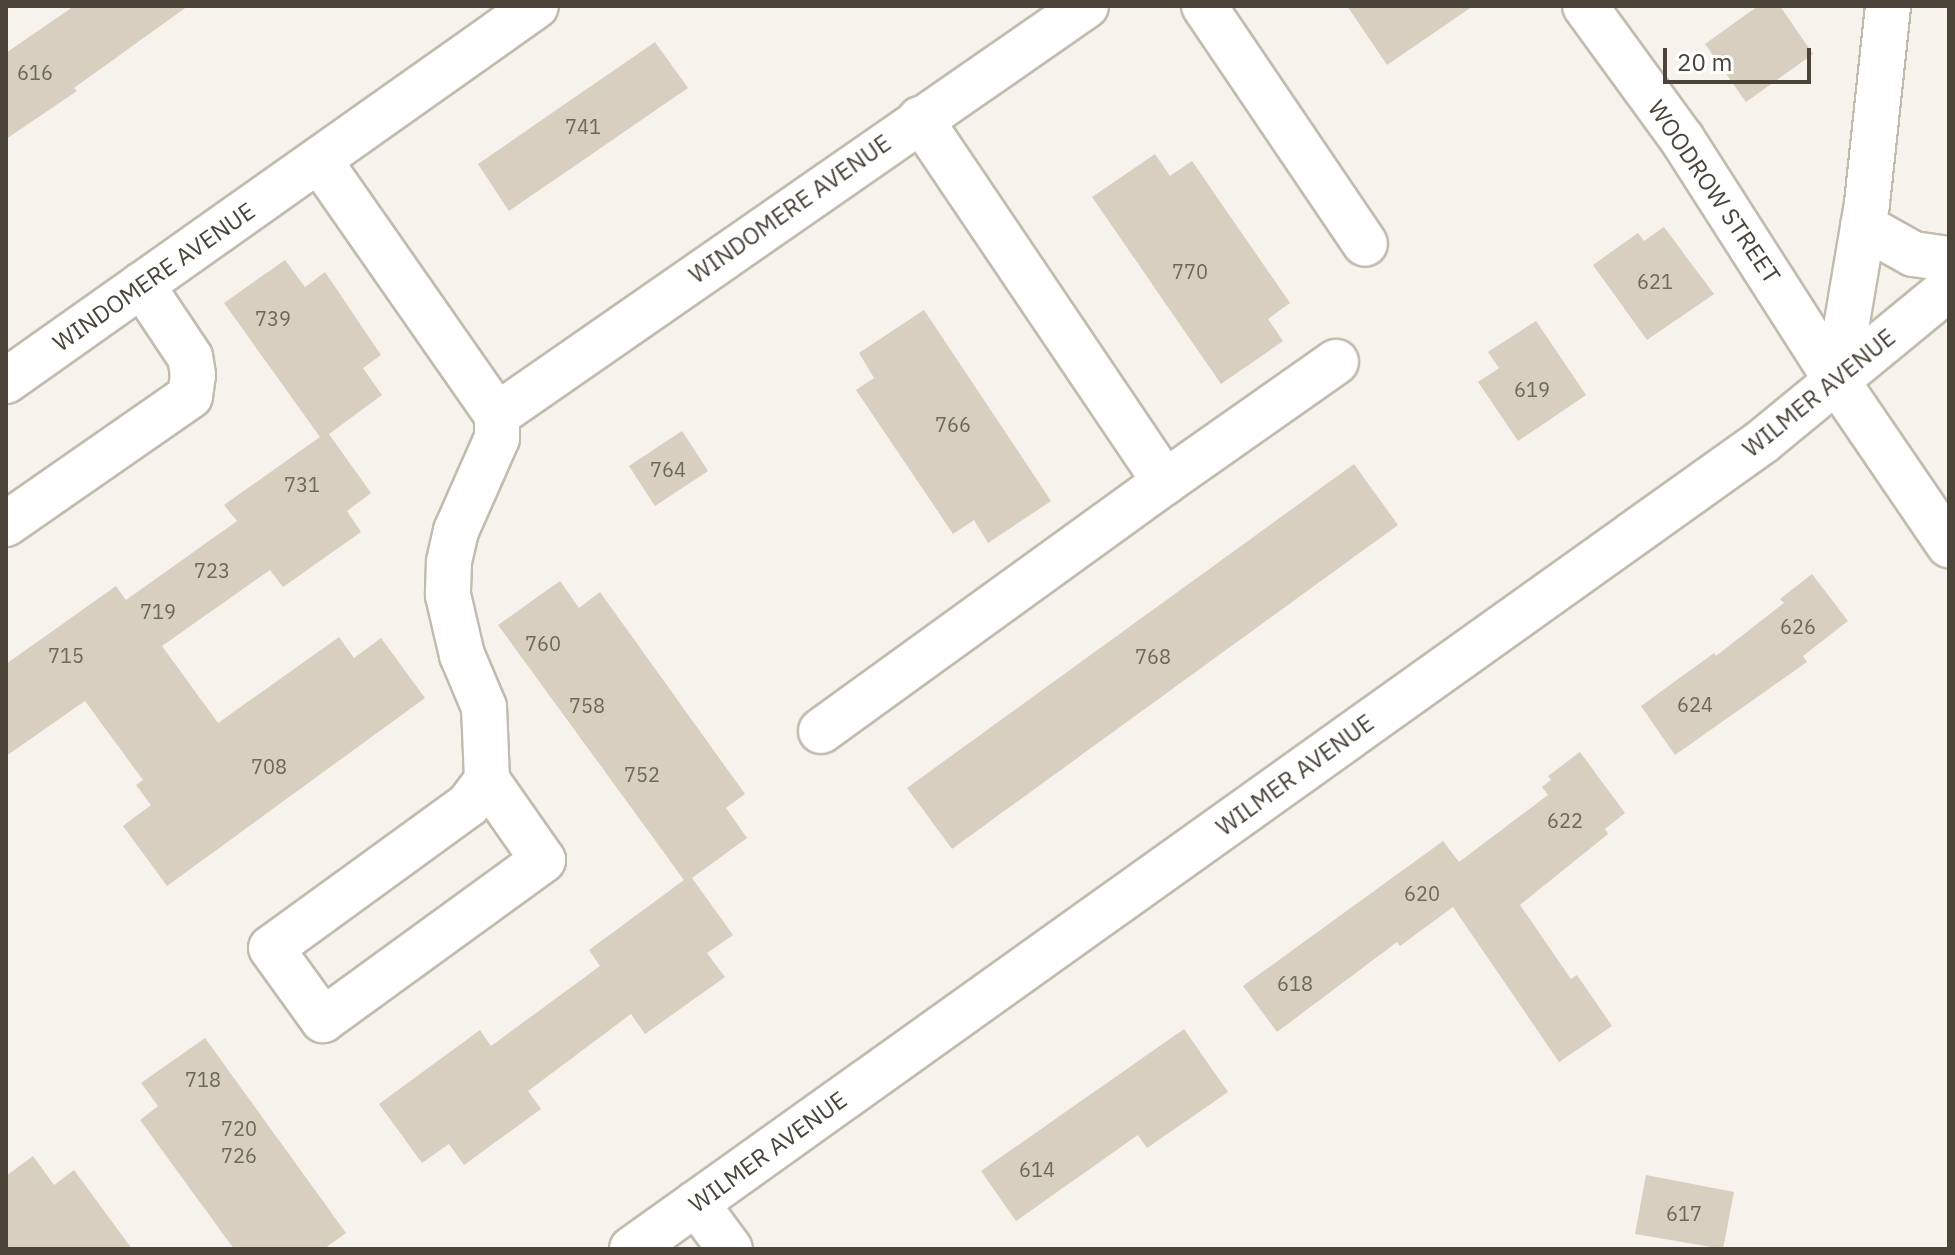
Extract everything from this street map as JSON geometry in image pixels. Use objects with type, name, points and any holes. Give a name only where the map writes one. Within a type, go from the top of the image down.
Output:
[{"type":"street","name":"WINDOMERE AVENUE","points":[[6,381],[536,6]]},
{"type":"street","name":"WINDOMERE AVENUE","points":[[497,415],[1086,6]]},
{"type":"street","points":[[1204,6],[1365,244]]},
{"type":"street","name":"WOODROW STREET","points":[[1585,6],[1682,139],[1837,381],[1949,545]]},
{"type":"street","points":[[1837,381],[1863,226],[1888,6]]},
{"type":"street","points":[[920,119],[1165,482]]},
{"type":"street","points":[[319,160],[497,415],[497,438],[456,531],[448,584],[453,625],[484,707],[487,780],[543,860],[323,1020],[271,948],[468,805],[487,780]]},
{"type":"street","points":[[1863,226],[1913,254],[1949,259]]},
{"type":"street","points":[[6,524],[190,396],[193,375],[190,357],[142,285]]},
{"type":"street","name":"WILMER AVENUE","points":[[632,1249],[1763,441],[1949,288]]},
{"type":"street","points":[[821,731],[1336,362]]},
{"type":"street","points":[[696,1203],[730,1249]]},
{"type":"building","points":[[74,6],[188,6],[74,88],[77,91],[6,139],[6,53]]},
{"type":"building","points":[[1347,6],[1473,6],[1387,65]]},
{"type":"building","points":[[1758,6],[1780,6],[1813,54],[1746,102],[1705,44]]},
{"type":"building","points":[[655,42],[688,88],[509,211],[478,164]]},
{"type":"building","points":[[1155,154],[1170,176],[1192,161],[1290,303],[1268,319],[1283,341],[1221,384],[1092,197]]},
{"type":"building","points":[[1664,227],[1714,294],[1647,340],[1593,265],[1638,233],[1644,241]]},
{"type":"building","points":[[285,260],[305,287],[325,272],[381,355],[363,368],[382,395],[329,434],[371,493],[347,511],[361,532],[283,587],[270,570],[162,646],[218,723],[339,637],[354,658],[381,638],[425,698],[167,886],[123,826],[151,805],[136,785],[143,780],[85,701],[6,756],[6,664],[116,586],[126,600],[237,521],[224,505],[320,437],[224,303]]},
{"type":"building","points":[[924,310],[1051,501],[988,543],[974,520],[953,534],[856,390],[874,378],[859,353]]},
{"type":"building","points":[[1536,321],[1586,395],[1518,441],[1478,382],[1499,368],[1488,352]]},
{"type":"building","points":[[682,431],[708,471],[655,506],[629,466]]},
{"type":"building","points":[[1354,464],[1398,525],[952,849],[907,788]]},
{"type":"building","points":[[1812,574],[1848,621],[1803,656],[1807,662],[1675,755],[1641,706],[1714,653],[1716,656],[1784,603],[1780,599]]},
{"type":"building","points":[[560,581],[579,608],[600,592],[745,794],[726,808],[747,838],[692,878],[733,935],[707,953],[725,977],[645,1034],[631,1014],[528,1091],[541,1109],[464,1165],[449,1144],[422,1163],[379,1104],[480,1030],[491,1046],[600,966],[589,950],[684,880],[498,625]]},
{"type":"building","points":[[1580,752],[1625,813],[1605,829],[1608,834],[1520,905],[1571,979],[1577,975],[1612,1026],[1559,1062],[1453,907],[1400,946],[1397,942],[1277,1032],[1243,986],[1443,841],[1459,862],[1548,795],[1542,787],[1551,780],[1548,776]]},
{"type":"building","points":[[1184,1029],[1228,1092],[1147,1148],[1138,1135],[1016,1221],[981,1171]]},
{"type":"building","points":[[205,1038],[346,1233],[324,1249],[234,1249],[140,1120],[158,1106],[141,1083]]},
{"type":"building","points":[[33,1156],[54,1185],[74,1170],[132,1249],[6,1249],[6,1176]]},
{"type":"building","points":[[1646,1175],[1734,1192],[1723,1249],[1635,1234]]}]
